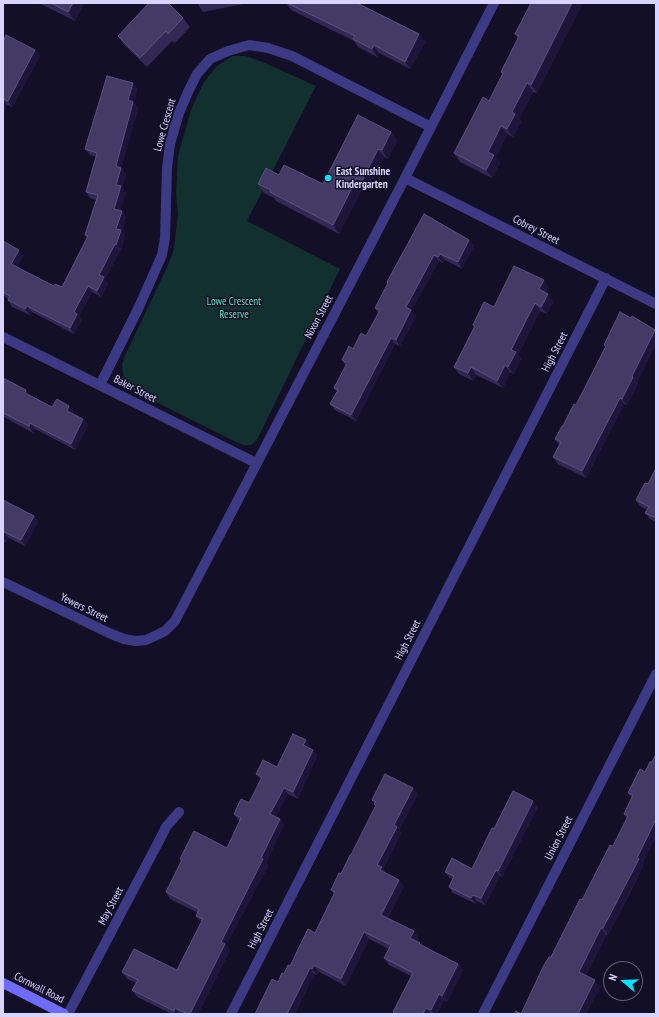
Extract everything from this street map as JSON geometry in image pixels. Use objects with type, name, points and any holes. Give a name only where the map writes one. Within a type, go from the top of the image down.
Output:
[{"type":"main road","name":"Cornwall Road","points":[[3,983],[64,1014]]},
{"type":"street","name":"Nixon Street","points":[[157,636],[165,631],[175,621],[494,3]]},
{"type":"street","name":"Lowe Crescent","points":[[100,385],[138,309],[162,255],[165,238],[167,168],[170,144],[179,113],[188,92],[197,74],[210,59],[228,51],[249,45],[268,48],[292,56],[431,127]]},
{"type":"street","name":"Cobrey Street","points":[[405,178],[656,304]]},
{"type":"street","name":"High Street","points":[[231,1014],[606,278]]},
{"type":"street","name":"Baker Street","points":[[3,337],[256,463]]},
{"type":"street","name":"Yewers Street","points":[[3,582],[124,639],[136,641],[146,640],[157,636]]},
{"type":"street","name":"Union Street","points":[[483,1014],[656,674]]},
{"type":"street","name":"May Street","points":[[68,1014],[164,832],[179,812]]},
{"type":"green space","name":"Lowe Crescent Reserve","points":[[233,56],[246,56],[316,86],[247,221],[340,269],[257,440],[251,445],[238,443],[132,390],[124,381],[122,365],[174,249],[178,214],[176,195],[178,156],[191,110],[204,82],[217,66]]},
{"type":"building","points":[[51,3],[73,3],[68,12]]},
{"type":"building","points":[[149,3],[168,3],[183,18],[168,34],[166,31],[140,58],[118,36]]},
{"type":"building","points":[[287,3],[357,3],[419,34],[405,62],[374,45],[372,49],[353,39],[355,36]]},
{"type":"building","points":[[531,3],[572,3],[531,85],[527,83],[512,112],[515,114],[507,129],[501,126],[488,152],[494,155],[486,170],[454,153],[483,97],[489,101],[503,73],[501,72],[519,36],[515,34]]},
{"type":"building","points":[[6,35],[35,50],[8,101],[3,99],[3,42]]},
{"type":"building","points":[[107,76],[133,83],[128,100],[133,102],[116,166],[121,168],[116,185],[121,186],[114,209],[122,211],[116,229],[121,230],[116,245],[115,244],[99,275],[104,277],[97,291],[88,286],[74,312],[77,314],[70,328],[27,306],[25,309],[8,300],[10,296],[3,292],[3,241],[19,250],[11,264],[54,286],[55,284],[62,287],[88,236],[85,235],[98,195],[86,192],[97,153],[85,149]]},
{"type":"building","points":[[358,115],[391,132],[382,150],[378,149],[362,181],[357,178],[333,225],[270,192],[271,190],[258,184],[266,168],[279,175],[284,165],[323,184]]},
{"type":"building","points":[[424,214],[469,240],[458,262],[440,254],[438,257],[434,255],[406,307],[411,310],[396,340],[391,338],[351,415],[330,404],[338,390],[334,388],[347,363],[342,360],[349,346],[353,349],[361,333],[366,336],[380,310],[375,308],[388,283],[387,282]]},
{"type":"building","points":[[514,266],[544,280],[539,289],[548,294],[541,307],[535,303],[511,350],[516,352],[508,367],[505,365],[497,381],[471,367],[468,373],[454,367],[475,326],[473,325],[484,302],[494,307]]},
{"type":"building","points":[[620,312],[631,318],[632,316],[655,330],[622,399],[620,398],[582,471],[553,457],[561,442],[555,439],[574,404],[576,405],[606,346],[604,345]]},
{"type":"building","points":[[3,378],[26,390],[25,393],[52,407],[57,399],[69,406],[67,411],[83,419],[71,444],[30,423],[29,426],[3,413]]},
{"type":"building","points":[[656,468],[656,518],[645,513],[649,507],[636,500],[645,483],[648,484]]},
{"type":"building","points":[[3,500],[34,516],[21,540],[4,532],[3,534]]},
{"type":"building","points":[[293,734],[306,740],[303,745],[313,750],[293,792],[284,788],[270,814],[280,819],[261,858],[263,859],[221,942],[225,944],[190,1014],[175,1008],[174,1011],[132,990],[138,980],[122,972],[134,949],[177,970],[203,919],[196,916],[199,909],[166,892],[194,831],[227,848],[241,818],[234,814],[241,799],[249,803],[262,777],[256,774],[263,760],[277,767]]},
{"type":"building","points":[[656,754],[656,819],[637,858],[639,859],[603,928],[601,928],[579,972],[595,980],[578,1014],[521,1014],[544,965],[549,957],[551,957],[580,899],[582,900],[610,845],[613,846],[628,816],[624,814],[633,795],[628,793],[640,769],[645,772]]},
{"type":"building","points":[[385,774],[413,788],[394,825],[397,827],[377,865],[382,867],[380,870],[399,880],[381,915],[414,931],[410,938],[458,964],[442,996],[439,994],[431,1010],[426,1008],[423,1014],[397,1014],[393,1012],[413,973],[384,958],[391,945],[364,932],[341,979],[314,965],[312,969],[310,968],[287,1014],[255,1014],[272,979],[278,982],[288,965],[290,966],[308,929],[315,933],[335,892],[331,890],[339,873],[341,874],[376,805],[374,804],[376,802],[372,800]]},
{"type":"building","points":[[513,791],[533,801],[498,871],[496,870],[481,898],[473,895],[471,898],[449,887],[454,876],[445,872],[452,858],[472,869],[492,828],[494,829]]},
{"type":"building","points":[[516,1011],[521,1014],[514,1014]]},
{"type":"place","name":"East Sunshine Kindergarten","points":[[328,178]]}]
